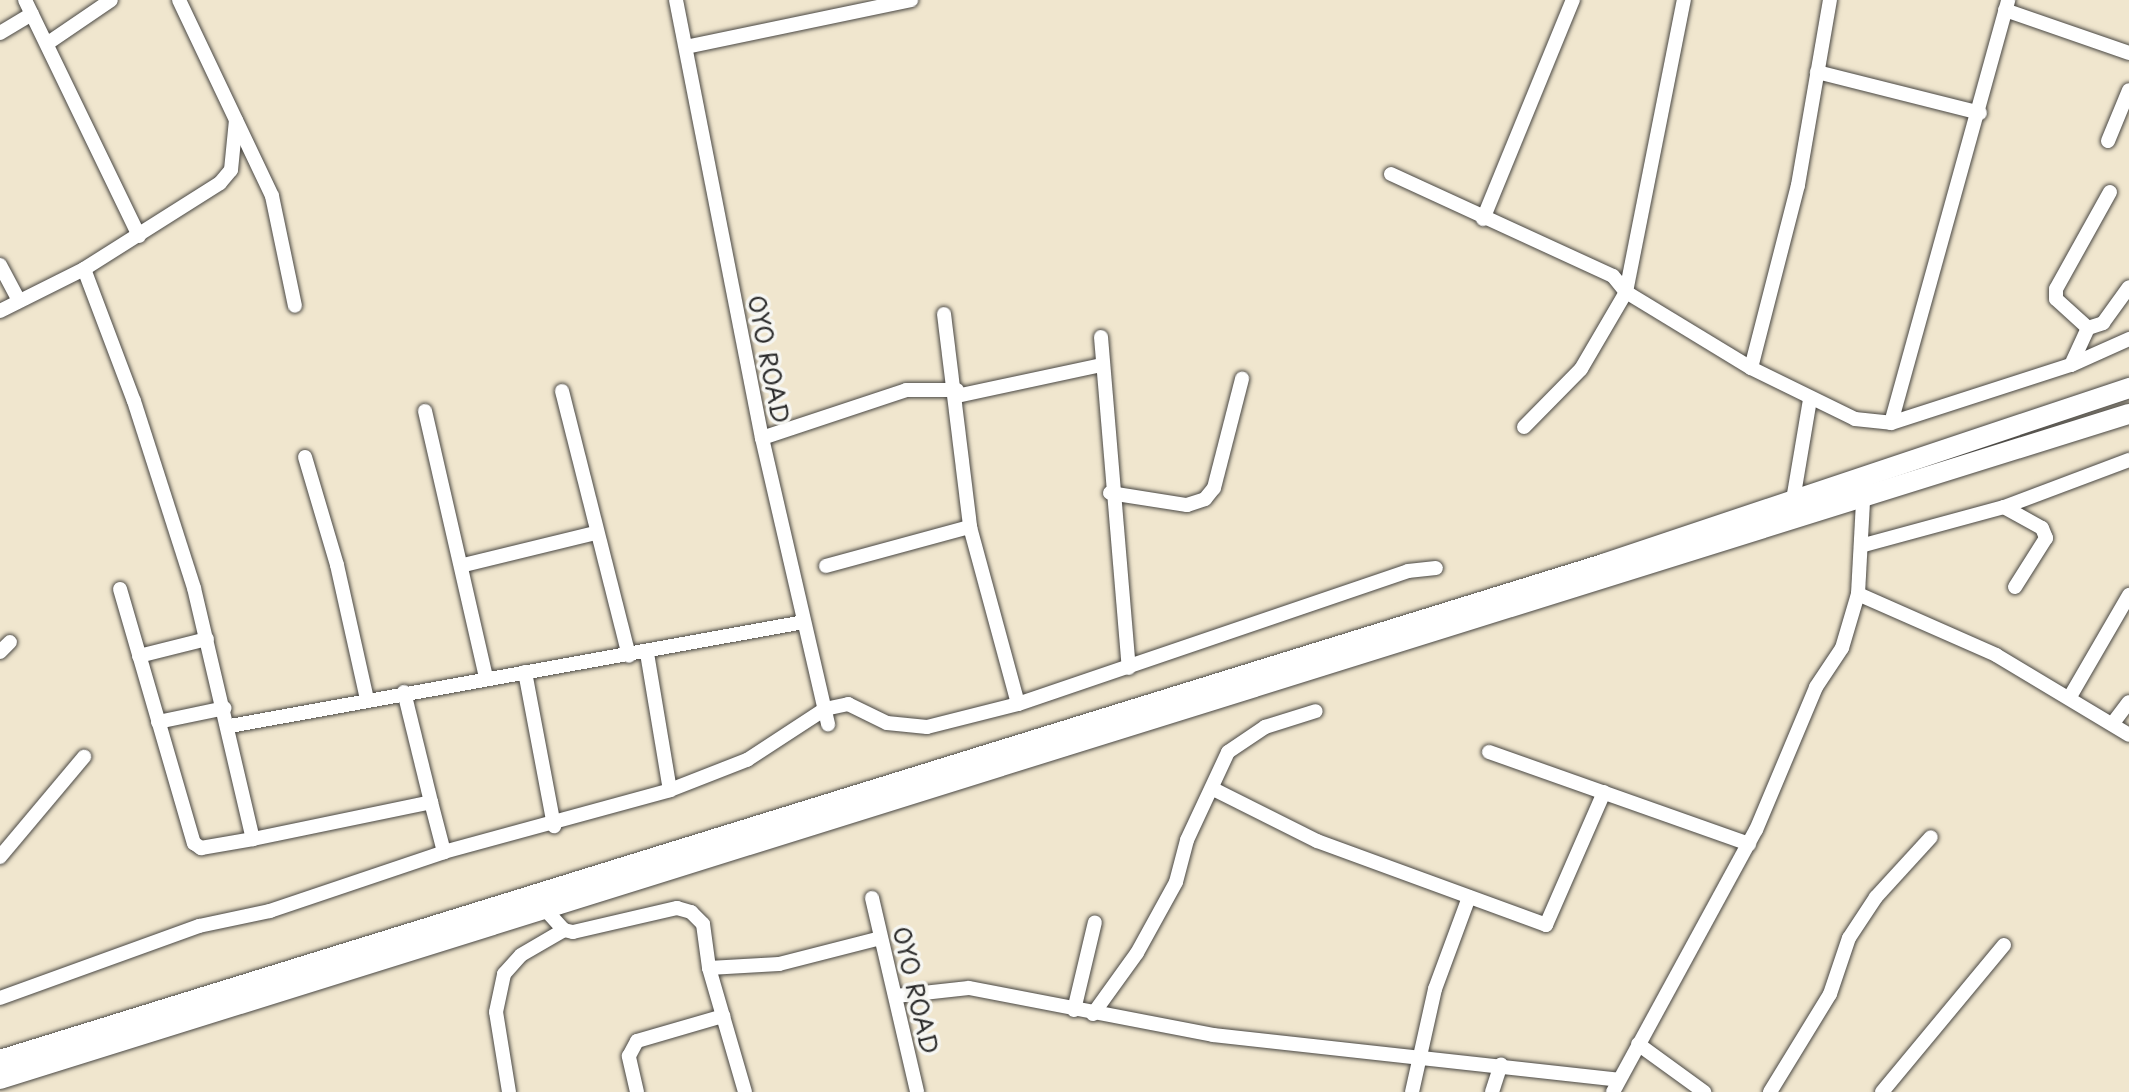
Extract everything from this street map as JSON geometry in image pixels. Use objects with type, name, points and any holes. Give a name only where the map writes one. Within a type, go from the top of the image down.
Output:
[{"type":"highway","points":[[0,1079],[1605,571],[1793,500],[2129,388]]},
{"type":"highway","points":[[0,1060],[1605,571],[1863,501],[2129,414]]},
{"type":"street","points":[[25,0],[139,236]]},
{"type":"street","points":[[48,43],[111,0]]},
{"type":"street","points":[[179,0],[272,196],[295,306]]},
{"type":"street","name":"OYO ROAD","points":[[676,0],[762,438],[828,725]]},
{"type":"street","points":[[686,47],[911,0]]},
{"type":"street","points":[[1483,219],[1573,0]]},
{"type":"street","points":[[1524,427],[1581,369],[1626,292],[1684,0]]},
{"type":"street","points":[[1751,368],[1798,185],[1830,0]]},
{"type":"street","points":[[1891,423],[1980,113],[2007,5],[2129,53]]},
{"type":"street","points":[[0,33],[32,14]]},
{"type":"street","points":[[1817,72],[1980,113]]},
{"type":"street","points":[[2108,141],[2129,90]]},
{"type":"street","points":[[0,311],[84,269],[220,183],[231,170],[236,120]]},
{"type":"street","points":[[1391,174],[1483,219],[1613,276],[1626,292],[1751,368],[1855,419],[1891,423],[2071,365],[2129,339]]},
{"type":"street","points":[[2088,328],[2056,299],[2056,289],[2110,192]]},
{"type":"street","points":[[0,265],[19,300]]},
{"type":"street","points":[[84,269],[134,401],[207,639],[230,726],[253,839]]},
{"type":"street","points":[[2071,365],[2088,328],[2103,323],[2129,287]]},
{"type":"street","points":[[944,314],[957,393],[970,527],[1018,704]]},
{"type":"street","points":[[1101,337],[1110,493],[1129,668]]},
{"type":"street","points":[[762,438],[906,390],[957,393],[1102,365]]},
{"type":"street","points":[[1110,493],[1187,505],[1205,499],[1214,488],[1242,379]]},
{"type":"street","points":[[562,391],[595,533],[629,656]]},
{"type":"street","points":[[1793,500],[1810,399]]},
{"type":"street","points":[[425,411],[464,565],[486,678]]},
{"type":"street","points":[[305,457],[337,565],[367,699]]},
{"type":"street","points":[[1864,545],[2004,507],[2129,460]]},
{"type":"street","points":[[896,996],[969,988],[1213,1035],[1423,1059],[1501,1064],[1616,1086],[1749,844],[1816,687],[1842,648],[1858,594],[1864,545],[1863,501]]},
{"type":"street","points":[[2004,507],[2042,528],[2046,538],[2015,587]]},
{"type":"street","points":[[826,566],[970,527]]},
{"type":"street","points":[[464,565],[595,533]]},
{"type":"street","points":[[0,998],[199,926],[270,911],[444,852],[554,826],[670,790],[747,760],[825,709],[848,704],[887,723],[927,727],[1018,704],[1129,668],[1394,575],[1436,568]]},
{"type":"street","points":[[120,589],[194,843],[201,848],[431,802]]},
{"type":"street","points":[[1858,594],[2071,695],[2129,735]]},
{"type":"street","points":[[2071,695],[2129,595]]},
{"type":"street","points":[[230,726],[404,692],[647,653],[804,622]]},
{"type":"street","points":[[139,656],[207,639]]},
{"type":"street","points":[[647,653],[670,790]]},
{"type":"street","points":[[525,672],[554,826]]},
{"type":"street","points":[[404,692],[444,852]]},
{"type":"street","points":[[2113,723],[2129,702]]},
{"type":"street","points":[[158,722],[225,708]]},
{"type":"street","points":[[1093,1014],[1137,953],[1176,882],[1187,840],[1228,752],[1243,739],[1316,711]]},
{"type":"street","points":[[1489,752],[1749,844]]},
{"type":"street","points":[[0,857],[84,757]]},
{"type":"street","points":[[1213,789],[1317,841],[1539,924],[1552,922],[1604,792]]},
{"type":"street","points":[[1770,1092],[1830,994],[1849,938],[1876,897],[1931,837]]},
{"type":"street","points":[[1412,1092],[1423,1059],[1435,989],[1469,897]]},
{"type":"street","name":"OYO ROAD","points":[[872,898],[917,1092]]},
{"type":"street","points":[[544,908],[564,930]]},
{"type":"street","points":[[509,1092],[496,1012],[504,974],[521,955],[564,930],[677,908],[703,924],[709,968],[745,1092]]},
{"type":"street","points":[[1074,1010],[1095,922]]},
{"type":"street","points":[[709,968],[779,964],[881,938]]},
{"type":"street","points":[[1882,1092],[2004,945]]},
{"type":"street","points":[[637,1092],[629,1056],[637,1041],[723,1016]]},
{"type":"street","points":[[1638,1044],[1704,1092]]},
{"type":"street","points":[[1492,1092],[1501,1064]]}]
